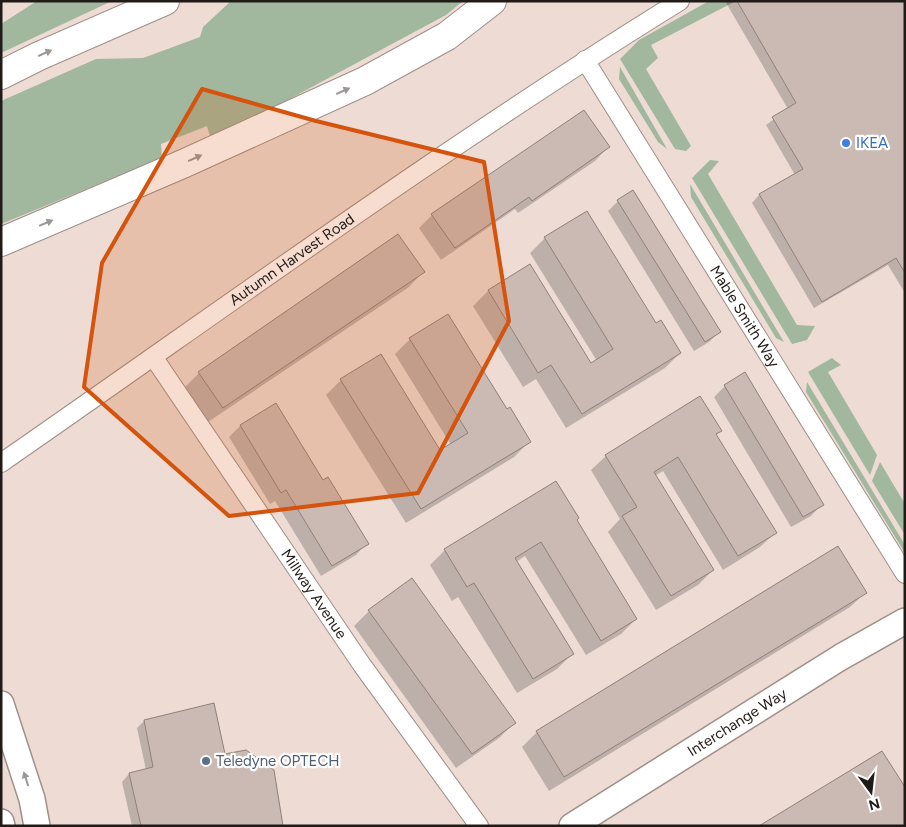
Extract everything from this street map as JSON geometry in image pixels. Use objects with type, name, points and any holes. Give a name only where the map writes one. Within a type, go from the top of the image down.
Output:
[{"type":"highway","points":[[1,75],[165,1]]},
{"type":"highway","points":[[1,242],[185,163],[366,81],[447,36],[492,1]]},
{"type":"street","name":"Autumn Harvest Road","points":[[1,463],[385,195],[586,60],[680,1]]},
{"type":"street","name":"Mable Smith Way","points":[[586,60],[905,574]]},
{"type":"street","name":"Millway Avenue","points":[[154,358],[362,665],[479,826]]},
{"type":"street","name":"Interchange Way","points":[[572,826],[841,657],[905,621]]},
{"type":"street","points":[[1,704],[32,799],[37,826]]},
{"type":"street","points":[[1,822],[2,826]]},
{"type":"highlighted area","points":[[202,89],[316,121],[484,162],[509,321],[418,493],[229,516],[84,387],[102,263]]},
{"type":"green space","points":[[37,1],[112,1],[1,53],[1,24]]},
{"type":"green space","points":[[231,1],[463,1],[446,15],[256,117],[210,136],[207,126],[161,144],[162,158],[1,224],[1,101],[96,59],[143,58],[200,37],[203,27]]},
{"type":"green space","points":[[709,1],[736,1],[651,45],[658,58],[646,69],[691,146],[686,151],[675,149],[620,59],[639,40]]},
{"type":"green space","points":[[620,67],[667,149],[658,142],[619,79]]},
{"type":"green space","points":[[710,160],[719,161],[708,174],[797,325],[815,326],[807,340],[792,344],[692,178]]},
{"type":"green space","points":[[690,184],[784,342],[776,338],[691,197]]},
{"type":"green space","points":[[832,358],[841,365],[828,372],[877,455],[870,475],[808,372]]},
{"type":"green space","points":[[807,382],[905,545],[905,553],[806,392]]},
{"type":"green space","points":[[880,462],[905,504],[905,535],[872,481]]},
{"type":"building","name":"IKEA","points":[[737,1],[905,1],[905,273],[896,258],[822,302],[759,194],[803,169],[772,117],[796,103]]},
{"type":"building","points":[[584,110],[610,147],[532,201],[529,197],[455,248],[431,214]]},
{"type":"building","points":[[633,190],[721,332],[705,342],[617,200]]},
{"type":"building","points":[[587,211],[656,323],[661,320],[681,353],[582,414],[551,365],[538,373],[488,290],[530,264],[591,363],[613,349],[544,237]]},
{"type":"building","points":[[398,234],[425,272],[223,408],[198,372]]},
{"type":"building","points":[[448,314],[507,409],[510,407],[531,442],[421,509],[340,379],[381,354],[440,450],[468,433],[409,338]]},
{"type":"building","points":[[745,372],[824,505],[803,517],[724,385]]},
{"type":"building","points":[[700,396],[722,431],[716,434],[777,533],[738,556],[678,457],[654,472],[714,570],[671,596],[622,516],[637,507],[605,455]]},
{"type":"building","points":[[276,403],[323,480],[328,477],[369,544],[332,566],[286,490],[281,493],[240,425]]},
{"type":"building","points":[[556,481],[579,518],[577,520],[637,619],[601,641],[541,542],[515,558],[574,654],[533,679],[474,583],[467,587],[444,549]]},
{"type":"building","points":[[838,546],[867,593],[564,777],[536,731]]},
{"type":"building","points":[[412,578],[516,723],[472,754],[368,610]]},
{"type":"building","name":"Teledyne OPTECH","points":[[214,703],[225,754],[246,750],[274,770],[283,826],[141,826],[129,773],[153,767],[144,720]]},
{"type":"building","points":[[882,751],[905,787],[905,826],[759,826]]},
{"type":"place","name":"IKEA","points":[[846,143]]},
{"type":"place","name":"Teledyne OPTECH","points":[[206,761]]}]
